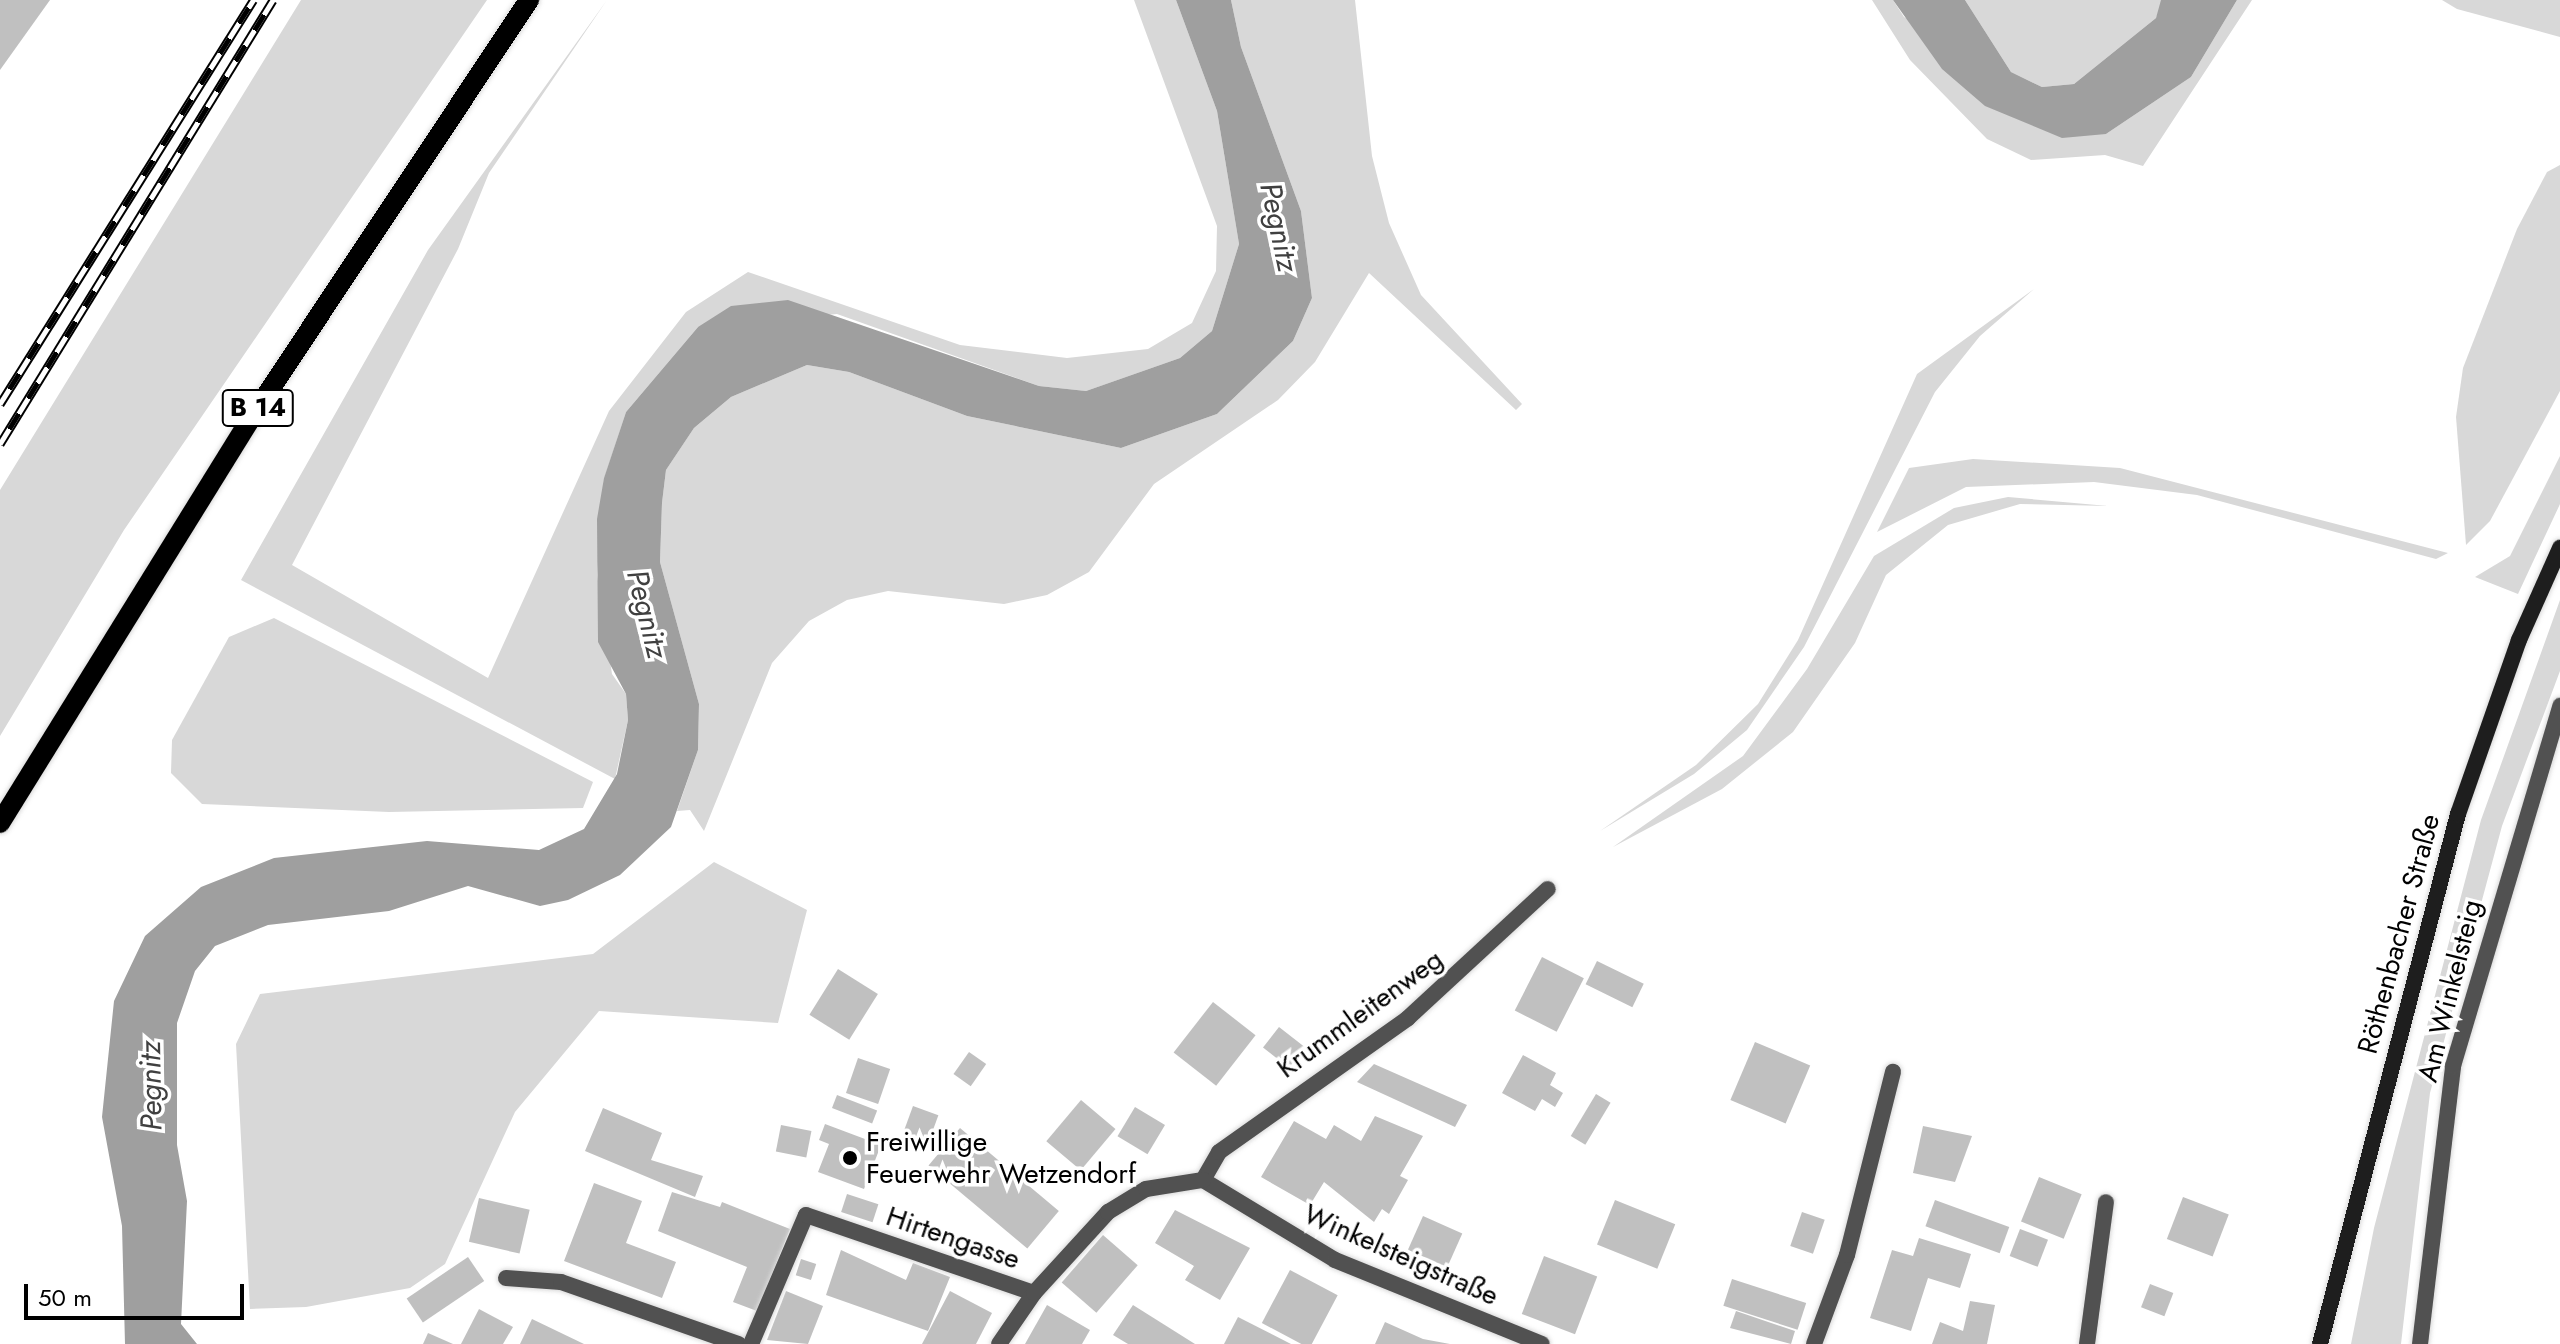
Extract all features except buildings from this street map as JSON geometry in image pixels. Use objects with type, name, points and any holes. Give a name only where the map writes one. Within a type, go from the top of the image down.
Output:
[{"type":"main road","name":"B 14","points":[[0,823],[258,408],[529,0]]},
{"type":"main road","name":"Röthenbacher Straße","points":[[2320,1344],[2458,814],[2519,640],[2560,548]]},
{"type":"street","name":"Am Winkelsteig","points":[[2420,1344],[2453,1066],[2560,706]]},
{"type":"street","name":"Krummleitenweg","points":[[1203,1180],[1219,1152],[1408,1018],[1548,889]]},
{"type":"street","points":[[1814,1344],[1847,1255],[1893,1072]]},
{"type":"street","points":[[999,1344],[1034,1293],[1108,1212],[1146,1189],[1203,1180]]},
{"type":"street","name":"Winkelsteigstraße","points":[[1203,1180],[1335,1260],[1542,1344]]},
{"type":"street","points":[[2087,1344],[2106,1202]]},
{"type":"street","name":"Hirtengasse","points":[[751,1344],[806,1215],[1034,1293]]},
{"type":"street","points":[[506,1278],[561,1282],[738,1344]]},
{"type":"shaded area","points":[[301,0],[487,0],[124,530],[0,736],[0,490]]},
{"type":"shaded area","points":[[607,0],[489,173],[458,249],[292,565],[488,678],[609,411],[686,312],[748,272],[960,345],[1067,358],[1148,349],[1192,323],[1216,271],[1217,226],[1134,0],[1176,0],[1217,111],[1239,244],[1212,331],[1180,358],[1086,391],[1039,386],[837,314],[698,327],[626,412],[604,479],[597,575],[612,674],[626,694],[628,720],[615,779],[241,580],[428,250]]},
{"type":"shaded area","points":[[1231,0],[1355,0],[1372,156],[1389,223],[1421,295],[1522,404],[1516,410],[1369,273],[1315,362],[1278,400],[1154,484],[1089,572],[1047,595],[1004,604],[888,591],[847,600],[809,621],[772,663],[704,831],[690,810],[677,811],[698,750],[699,704],[660,562],[662,503],[666,470],[694,428],[731,397],[807,365],[849,372],[967,416],[1121,448],[1217,414],[1293,341],[1312,298],[1301,211],[1241,47]]},
{"type":"shaded area","points":[[1872,0],[1893,0],[1904,17],[2106,134],[2191,77],[2237,0],[2252,0],[2143,166],[2105,155],[2031,160],[1987,139],[1910,60]]},
{"type":"shaded area","points":[[1965,0],[2163,2],[2156,18],[2074,84],[2042,87],[2011,72]]},
{"type":"shaded area","points":[[2442,0],[2560,0],[2560,37],[2457,9]]},
{"type":"shaded area","points":[[2560,165],[2560,391],[2490,521],[2466,545],[2456,417],[2463,368],[2517,229],[2547,172]]},
{"type":"shaded area","points":[[2034,289],[1980,336],[1935,392],[1804,647],[1747,730],[1694,774],[1600,831],[1696,765],[1758,704],[1798,640],[1917,374]]},
{"type":"shaded area","points":[[2560,456],[2560,504],[2518,594],[2475,577],[2510,556]]},
{"type":"shaded area","points":[[1973,459],[2120,468],[2448,553],[2436,559],[2197,495],[2094,482],[1966,487],[1877,532],[1909,468]]},
{"type":"shaded area","points":[[2008,497],[2108,506],[2020,504],[1948,525],[1886,575],[1855,643],[1793,732],[1722,789],[1613,847],[1743,756],[1807,669],[1874,556],[1954,508]]},
{"type":"shaded area","points":[[2560,600],[2560,671],[2502,826],[2430,1093],[2401,1344],[2351,1344],[2374,1228],[2481,820]]},
{"type":"shaded area","points":[[274,618],[593,782],[583,808],[389,812],[202,804],[171,773],[172,740],[229,637]]},
{"type":"shaded area","points":[[714,862],[807,910],[778,1023],[599,1011],[515,1112],[445,1264],[410,1288],[306,1307],[250,1309],[236,1044],[260,994],[593,954]]},
{"type":"water","name":"Pegnitz","points":[[1176,0],[1231,0],[1241,47],[1301,211],[1312,298],[1293,341],[1217,414],[1121,448],[967,416],[849,372],[807,365],[731,397],[694,428],[666,470],[662,503],[660,562],[699,704],[698,750],[671,827],[620,875],[568,900],[540,906],[468,886],[389,911],[268,925],[215,946],[195,971],[177,1023],[177,1145],[187,1201],[181,1324],[197,1344],[125,1344],[122,1226],[102,1117],[114,1001],[145,936],[201,887],[274,858],[427,841],[539,850],[584,829],[617,774],[628,720],[626,694],[598,642],[597,519],[604,478],[626,412],[698,327],[731,306],[788,300],[1039,386],[1086,391],[1180,358],[1212,331],[1239,244],[1217,111]]},
{"type":"water","points":[[1893,0],[1965,0],[2011,72],[2042,87],[2074,84],[2156,18],[2161,0],[2237,0],[2191,77],[2106,134],[2062,138],[1985,106],[1942,69]]},
{"type":"railway","points":[[0,404],[253,0]]},
{"type":"railway","points":[[0,444],[273,0]]},
{"type":"place","name":"Freiwillige Feuerwehr Wetzendorf","points":[[850,1158]]}]
